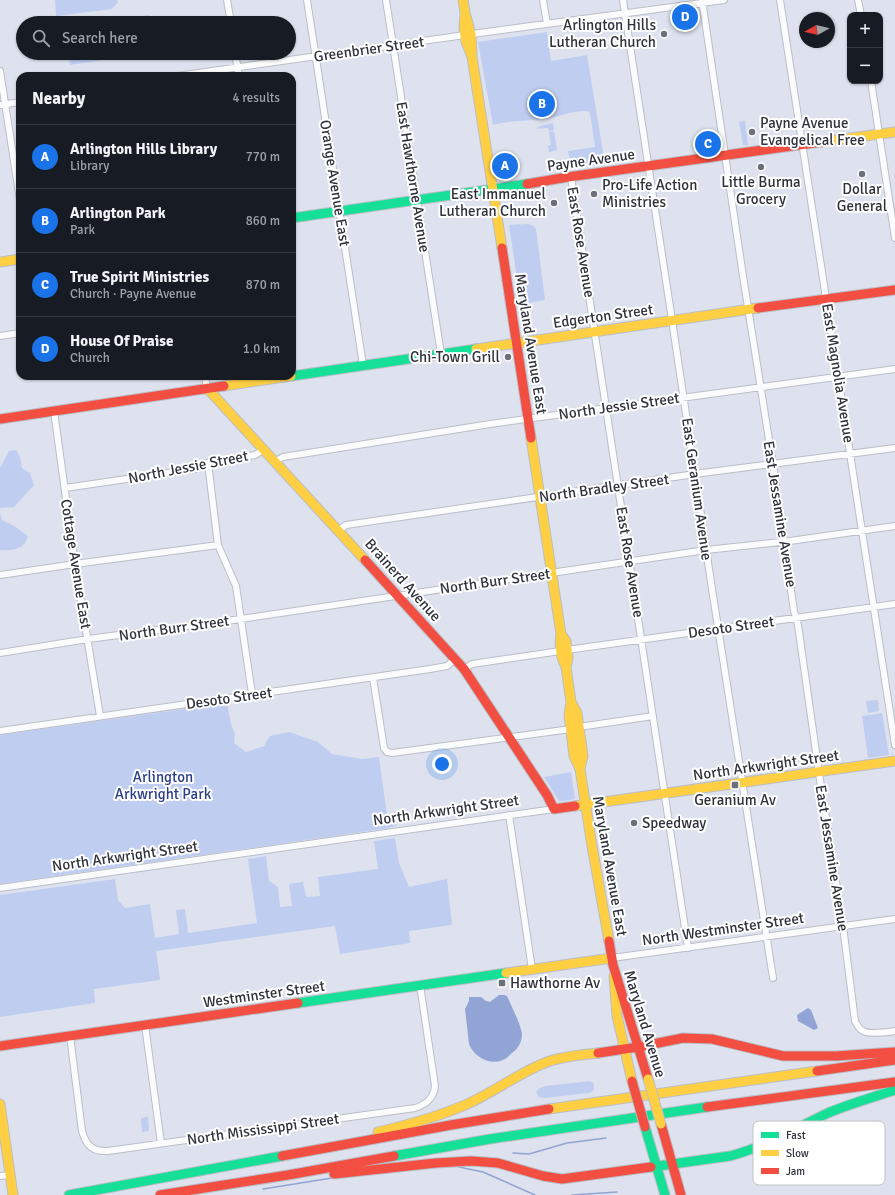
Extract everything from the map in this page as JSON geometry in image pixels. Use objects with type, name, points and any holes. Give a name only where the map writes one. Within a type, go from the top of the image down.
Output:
[{"type":"main road","name":"Maryland Avenue East","points":[[463,0],[465,12],[471,28],[468,35],[473,41],[472,57],[517,343],[551,574],[561,634],[566,641],[564,650],[568,658],[566,667],[571,702],[577,713],[575,728],[583,756],[580,769],[614,968]]},
{"type":"main road","name":"Payne Avenue","points":[[296,217],[571,176],[648,167],[895,132]]},
{"type":"main road","points":[[0,262],[16,260]]},
{"type":"main road","name":"Edgerton Street","points":[[296,375],[672,320],[895,290]]},
{"type":"main road","name":"Edgerton Street","points":[[0,419],[261,380]]},
{"type":"main road","name":"Brainerd Avenue","points":[[207,388],[398,595],[464,669],[547,795],[554,809]]},
{"type":"main road","name":"North Arkwright Street","points":[[554,809],[895,761]]},
{"type":"main road","name":"North Westminster Street","points":[[532,969],[612,958]]},
{"type":"main road","name":"Maryland Avenue","points":[[614,968],[648,1078],[681,1195]]},
{"type":"main road","name":"Maryland Avenue","points":[[614,968],[614,996],[623,1049],[656,1166],[666,1195]]},
{"type":"main road","name":"Westminster Street","points":[[0,1046],[532,969]]},
{"type":"main road","points":[[285,1155],[308,1148],[408,1125],[440,1115],[477,1100],[536,1066],[564,1058],[638,1047],[683,1038],[697,1038],[728,1042],[783,1056],[836,1056],[895,1052]]},
{"type":"main road","points":[[69,1195],[164,1179],[285,1155],[579,1104],[895,1060]]},
{"type":"main road","points":[[160,1195],[288,1175],[490,1139],[895,1082]]},
{"type":"main road","points":[[811,1121],[830,1112],[895,1090]]},
{"type":"main road","points":[[0,1104],[12,1190]]},
{"type":"main road","points":[[288,1175],[313,1176],[461,1161],[499,1163],[550,1178],[562,1179],[742,1153],[753,1149]]},
{"type":"street","points":[[227,0],[230,16]]},
{"type":"street","name":"Orange Avenue East","points":[[307,0],[363,365]]},
{"type":"street","name":"East Hawthorne Avenue","points":[[386,0],[441,354]]},
{"type":"street","points":[[543,0],[547,24]]},
{"type":"street","name":"East Geranium Avenue","points":[[623,0],[706,550],[773,978]]},
{"type":"street","name":"Greenbrier Street","points":[[296,59],[724,0]]},
{"type":"street","name":"East Magnolia Avenue","points":[[780,0],[895,745]]},
{"type":"street","points":[[858,0],[860,12]]},
{"type":"street","name":"East Jessamine Avenue","points":[[702,2],[843,926],[855,1021],[858,1027],[863,1031],[895,1031]]},
{"type":"street","points":[[236,60],[238,72]]},
{"type":"street","name":"Greenbrier Street","points":[[204,72],[292,60]]},
{"type":"street","points":[[0,71],[2,105],[16,179]]},
{"type":"street","points":[[870,84],[895,238]]},
{"type":"street","points":[[2,105],[16,103]]},
{"type":"street","name":"East Rose Avenue","points":[[571,176],[688,948]]},
{"type":"street","points":[[0,336],[16,334]]},
{"type":"street","name":"North Jessie Street","points":[[274,462],[283,457],[528,418],[606,409],[760,386],[895,369]]},
{"type":"street","points":[[206,380],[207,388]]},
{"type":"street","name":"Cottage Avenue East","points":[[54,411],[75,564],[100,716]]},
{"type":"street","name":"North Bradley Street","points":[[338,531],[346,526],[695,475],[895,448]]},
{"type":"street","name":"North Jessie Street","points":[[65,488],[195,469],[208,463],[255,454],[263,450]]},
{"type":"street","points":[[208,463],[218,545],[236,586],[252,694]]},
{"type":"street","name":"North Burr Street","points":[[0,653],[88,639],[241,619],[551,574],[706,550],[895,526]]},
{"type":"street","points":[[0,575],[218,545]]},
{"type":"street","name":"Desoto Street","points":[[464,669],[472,664],[564,650],[895,604]]},
{"type":"street","name":"Desoto Street","points":[[0,731],[440,668],[446,666],[455,659]]},
{"type":"street","points":[[373,678],[384,748],[387,752],[392,753],[510,738],[653,716]]},
{"type":"street","name":"North Arkwright Street","points":[[0,888],[554,809]]},
{"type":"street","points":[[509,815],[532,969]]},
{"type":"street","name":"North Westminster Street","points":[[612,958],[895,919]]},
{"type":"street","name":"North Mississippi Street","points":[[70,1036],[82,1131],[85,1141],[91,1148],[102,1151],[415,1108],[422,1105],[432,1097],[435,1086],[420,985]]},
{"type":"street","points":[[145,1025],[161,1143]]},
{"type":"street","points":[[0,1176],[10,1175]]},
{"type":"green space","points":[[55,0],[117,0],[118,2],[112,9],[56,16]]},
{"type":"green space","points":[[547,32],[551,61],[587,55],[605,164],[572,168],[568,151],[595,147],[590,113],[588,111],[545,119],[513,121],[493,125],[478,42]]},
{"type":"green space","points":[[69,60],[103,60],[70,65]]},
{"type":"green space","points":[[745,121],[748,145],[743,145],[739,122]]},
{"type":"green space","points":[[553,123],[554,130],[549,131],[548,128],[536,129],[540,126]]},
{"type":"green space","points":[[554,131],[557,150],[549,152],[548,146],[551,145],[549,132]]},
{"type":"green space","points":[[528,224],[534,226],[536,229],[545,300],[521,304],[509,225]]},
{"type":"green space","points":[[16,450],[20,457],[22,468],[30,473],[34,485],[14,507],[0,508],[0,468],[9,451]]},
{"type":"green space","points":[[0,513],[2,520],[28,536],[24,544],[9,550],[0,550]]},
{"type":"green space","points":[[878,700],[879,711],[868,713],[866,701]]},
{"type":"green space","name":"Arlington Arkwright Park","points":[[227,703],[231,724],[235,734],[234,743],[246,752],[264,746],[270,736],[289,732],[318,742],[332,754],[362,759],[379,757],[387,815],[397,825],[389,828],[0,884],[0,735]]},
{"type":"green space","points":[[882,713],[889,755],[868,758],[862,716]]},
{"type":"green space","points":[[571,772],[575,799],[559,801],[544,777]]},
{"type":"green space","points":[[395,838],[399,863],[409,887],[447,879],[452,925],[409,931],[410,943],[340,954],[335,926],[156,951],[160,980],[94,989],[95,1003],[0,1017],[0,895],[115,879],[118,900],[125,908],[150,904],[155,938],[179,934],[176,910],[185,909],[188,933],[257,923],[248,859],[266,856],[269,881],[278,887],[280,907],[292,906],[289,884],[303,882],[306,897],[320,896],[318,877],[378,869],[374,841]]},
{"type":"green space","points":[[590,1081],[594,1084],[594,1090],[589,1093],[544,1098],[539,1097],[536,1092],[538,1089],[545,1086]]},
{"type":"green space","points":[[148,1117],[149,1131],[142,1132],[141,1118]]},
{"type":"shaded area","points":[[499,995],[507,996],[516,1015],[522,1037],[518,1047],[514,1051],[505,1059],[494,1062],[479,1057],[471,1049],[469,1044],[465,1009],[469,1001],[469,997],[481,997],[490,1002]]},
{"type":"shaded area","points":[[808,1008],[811,1010],[818,1028],[814,1030],[798,1021],[797,1015]]},
{"type":"waterway","points":[[513,1153],[529,1154],[567,1143],[606,1138]]},
{"type":"waterway","points":[[459,1167],[483,1172],[535,1195]]},
{"type":"waterway","points":[[263,1189],[332,1178]]},
{"type":"waterway","points":[[572,1195],[617,1192]]},
{"type":"traffic: fast","points":[[296,217],[527,184]]},
{"type":"traffic: fast","points":[[296,375],[476,349]]},
{"type":"traffic: fast","points":[[298,1003],[506,973]]},
{"type":"traffic: fast","points":[[811,1121],[828,1113],[895,1090]]},
{"type":"traffic: fast","points":[[394,1156],[490,1139],[707,1107]]},
{"type":"traffic: fast","points":[[645,1127],[665,1195]]},
{"type":"traffic: fast","points":[[651,1167],[730,1156],[753,1149]]},
{"type":"traffic: fast","points":[[69,1195],[282,1156]]},
{"type":"traffic: slow","points":[[463,0],[466,42],[472,57],[502,248]]},
{"type":"traffic: slow","points":[[466,16],[471,35],[472,54]]},
{"type":"traffic: slow","points":[[821,142],[895,132]]},
{"type":"traffic: slow","points":[[0,262],[16,260]]},
{"type":"traffic: slow","points":[[476,349],[758,308]]},
{"type":"traffic: slow","points":[[224,386],[264,380]]},
{"type":"traffic: slow","points":[[207,388],[365,560]]},
{"type":"traffic: slow","points":[[531,438],[561,634],[560,651],[566,667]]},
{"type":"traffic: slow","points":[[561,634],[566,641],[568,658],[566,667],[571,702],[577,713],[579,727],[583,756],[580,769]]},
{"type":"traffic: slow","points":[[571,702],[569,715],[574,756],[580,769],[609,941]]},
{"type":"traffic: slow","points":[[575,806],[895,761]]},
{"type":"traffic: slow","points":[[506,973],[612,958]]},
{"type":"traffic: slow","points":[[614,976],[617,1016],[632,1081]]},
{"type":"traffic: slow","points":[[378,1132],[400,1127],[465,1105],[547,1062],[566,1057],[598,1053]]},
{"type":"traffic: slow","points":[[549,1109],[817,1071]]},
{"type":"traffic: slow","points":[[648,1079],[661,1124]]},
{"type":"traffic: slow","points":[[0,1104],[13,1195]]},
{"type":"traffic: jam","points":[[527,184],[821,142]]},
{"type":"traffic: jam","points":[[502,248],[531,438]]},
{"type":"traffic: jam","points":[[758,308],[895,290]]},
{"type":"traffic: jam","points":[[0,419],[224,386]]},
{"type":"traffic: jam","points":[[365,560],[464,669],[547,795],[554,809],[575,806]]},
{"type":"traffic: jam","points":[[609,941],[613,965],[648,1079]]},
{"type":"traffic: jam","points":[[0,1046],[298,1003]]},
{"type":"traffic: jam","points":[[598,1053],[683,1038],[712,1039],[783,1056],[836,1056],[895,1052]]},
{"type":"traffic: jam","points":[[817,1071],[895,1060]]},
{"type":"traffic: jam","points":[[632,1081],[645,1127]]},
{"type":"traffic: jam","points":[[707,1107],[895,1082]]},
{"type":"traffic: jam","points":[[282,1156],[451,1125],[549,1109]]},
{"type":"traffic: jam","points":[[661,1124],[681,1195]]},
{"type":"traffic: jam","points":[[160,1195],[288,1175],[394,1156]]},
{"type":"traffic: jam","points":[[334,1174],[436,1163],[471,1161],[498,1163],[543,1176],[562,1179],[651,1167]]},
{"type":"place","name":"House Of Praise","points":[[685,17]]},
{"type":"place","name":"Arlington Hills Lutheran Church","points":[[664,34]]},
{"type":"place","name":"Arlington Park","points":[[542,104]]},
{"type":"place","name":"Payne Avenue Evangelical Free","points":[[752,132]]},
{"type":"place","name":"True Spirit Ministries","points":[[708,144]]},
{"type":"place","name":"Arlington Hills Library","points":[[505,166]]},
{"type":"place","name":"Little Burma Grocery","points":[[761,167]]},
{"type":"place","name":"Dollar General","points":[[862,174]]},
{"type":"place","name":"Pro-Life Action Ministries","points":[[594,194]]},
{"type":"place","name":"East Immanuel Lutheran Church","points":[[554,203]]},
{"type":"place","name":"Chi-Town Grill","points":[[508,357]]},
{"type":"place","name":"Geranium Av","points":[[735,785]]},
{"type":"place","name":"Speedway","points":[[634,823]]},
{"type":"place","name":"Hawthorne Av","points":[[502,983]]}]
